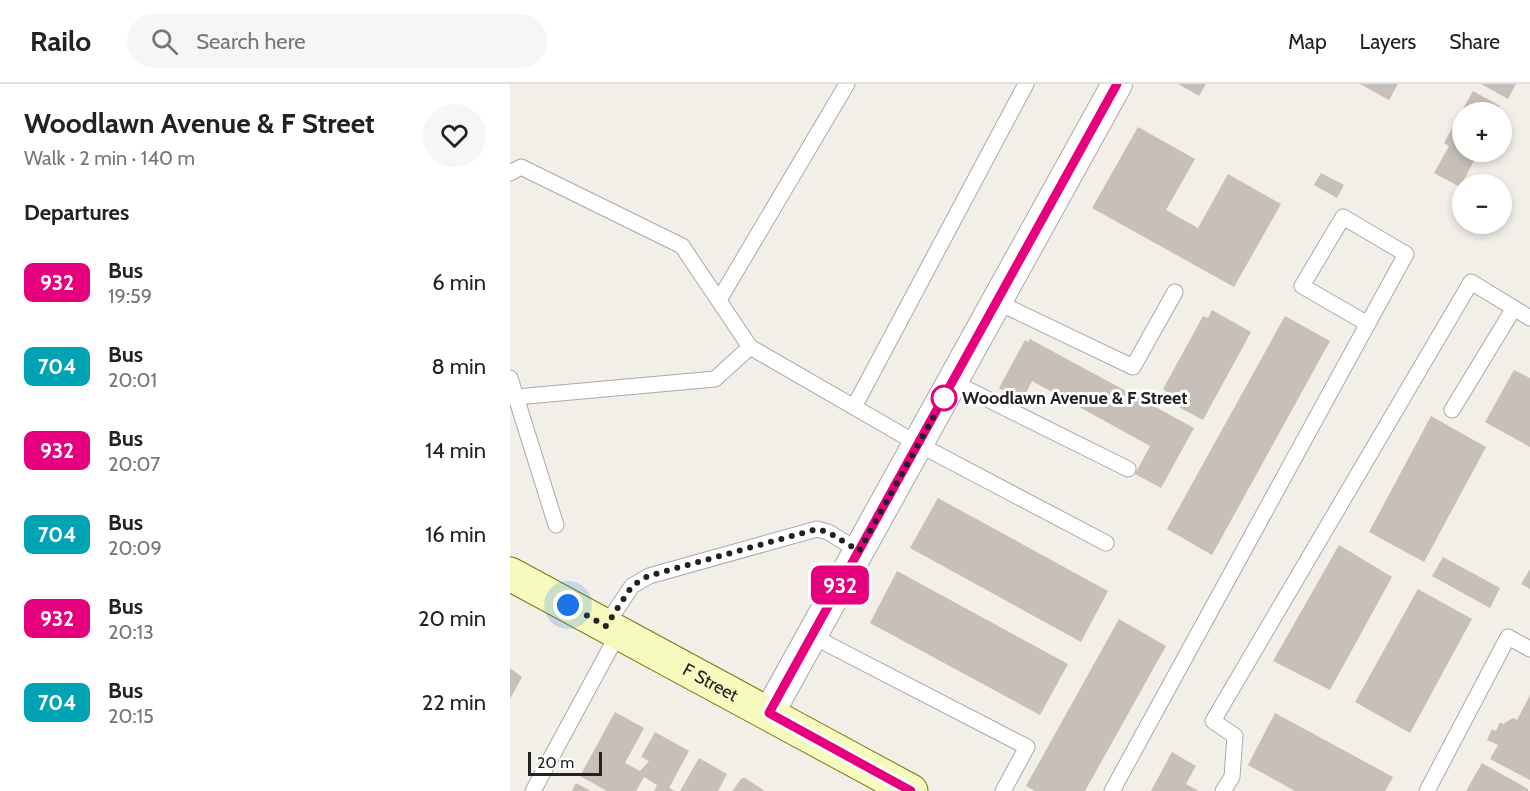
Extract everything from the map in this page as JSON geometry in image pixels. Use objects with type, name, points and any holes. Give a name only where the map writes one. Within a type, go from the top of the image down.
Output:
[{"type":"street","points":[[769,713],[1117,84]]},
{"type":"street","name":"F Street","points":[[510,574],[911,791]]},
{"type":"lane","points":[[719,300],[847,84]]},
{"type":"lane","points":[[854,407],[1026,84]]},
{"type":"lane","points":[[510,173],[521,167],[682,246],[750,347],[918,444],[1106,543]]},
{"type":"lane","points":[[1112,791],[1368,324],[1406,254],[1343,217],[1302,286],[1368,324]]},
{"type":"lane","points":[[1223,791],[1232,777],[1235,736],[1212,721],[1471,282],[1530,318]]},
{"type":"lane","points":[[997,302],[1133,367],[1175,292]]},
{"type":"lane","points":[[1452,410],[1514,308]]},
{"type":"lane","points":[[516,397],[715,379],[750,347]]},
{"type":"lane","points":[[510,378],[556,525]]},
{"type":"lane","points":[[953,382],[1128,469]]},
{"type":"lane","points":[[532,791],[632,586],[648,576],[817,529],[828,532],[859,551]]},
{"type":"lane","points":[[812,636],[1027,747],[1003,791]]},
{"type":"lane","points":[[1427,791],[1508,637],[1530,649]]},
{"type":"building","points":[[1178,84],[1206,84],[1199,96]]},
{"type":"building","points":[[1360,84],[1398,84],[1389,100]]},
{"type":"building","points":[[1481,84],[1516,84],[1508,99]]},
{"type":"building","points":[[1473,91],[1493,102],[1467,102]]},
{"type":"building","points":[[1138,127],[1195,159],[1166,210],[1198,228],[1228,174],[1281,204],[1234,287],[1092,208]]},
{"type":"building","points":[[1452,129],[1452,162],[1473,162],[1467,174],[1452,174],[1452,183],[1434,173],[1449,146],[1444,143]]},
{"type":"building","points":[[1321,173],[1344,185],[1337,198],[1314,185]]},
{"type":"building","points":[[1212,310],[1251,332],[1203,420],[1164,399],[1167,392],[1163,389],[1203,316],[1208,318]]},
{"type":"building","points":[[1285,316],[1330,341],[1212,555],[1167,529]]},
{"type":"building","points":[[1030,339],[1194,428],[1161,488],[1135,474],[1150,446],[1032,381],[1025,395],[1018,391],[1015,398],[999,388],[1025,340],[1028,342]]},
{"type":"building","points":[[1514,370],[1530,378],[1530,447],[1485,422]]},
{"type":"building","points":[[1431,416],[1486,447],[1424,562],[1369,532]]},
{"type":"building","points":[[938,498],[1108,591],[1081,642],[910,548]]},
{"type":"building","points":[[1339,545],[1392,577],[1330,690],[1273,661]]},
{"type":"building","points":[[1443,557],[1500,588],[1490,608],[1432,576]]},
{"type":"building","points":[[1530,569],[1530,589],[1521,584]]},
{"type":"building","points":[[897,571],[1068,664],[1040,715],[870,623]]},
{"type":"building","points":[[1418,589],[1472,619],[1410,733],[1355,702]]},
{"type":"building","points":[[1119,619],[1166,646],[1085,791],[1035,791],[1026,786]]},
{"type":"building","points":[[510,668],[522,677],[510,699]]},
{"type":"building","points":[[1530,695],[1530,780],[1490,759],[1498,745],[1487,740],[1492,729],[1496,731],[1500,722],[1503,724],[1513,718],[1517,720]]},
{"type":"building","points":[[615,712],[644,728],[625,763],[640,771],[649,761],[641,757],[655,732],[689,751],[669,788],[675,791],[654,791],[657,785],[644,777],[636,791],[607,791],[580,776]]},
{"type":"building","points":[[1275,713],[1393,777],[1385,791],[1295,791],[1248,765]]},
{"type":"building","points":[[1172,752],[1196,766],[1186,784],[1199,791],[1151,791]]},
{"type":"building","points":[[699,758],[727,774],[718,791],[680,791]]},
{"type":"building","points":[[1482,763],[1528,789],[1528,791],[1466,791]]},
{"type":"building","points":[[742,778],[745,778],[765,791],[732,791]]},
{"type":"building","points":[[575,784],[578,784],[591,791],[572,791]]},
{"type":"bus line","name":"932","points":[[911,791],[769,713],[1117,84]]},
{"type":"place","name":"Woodlawn Avenue & F Street","points":[[944,398]]},
{"type":"route","points":[[568,605],[606,626],[632,586],[648,576],[817,529],[828,532],[859,551],[944,398]]}]
